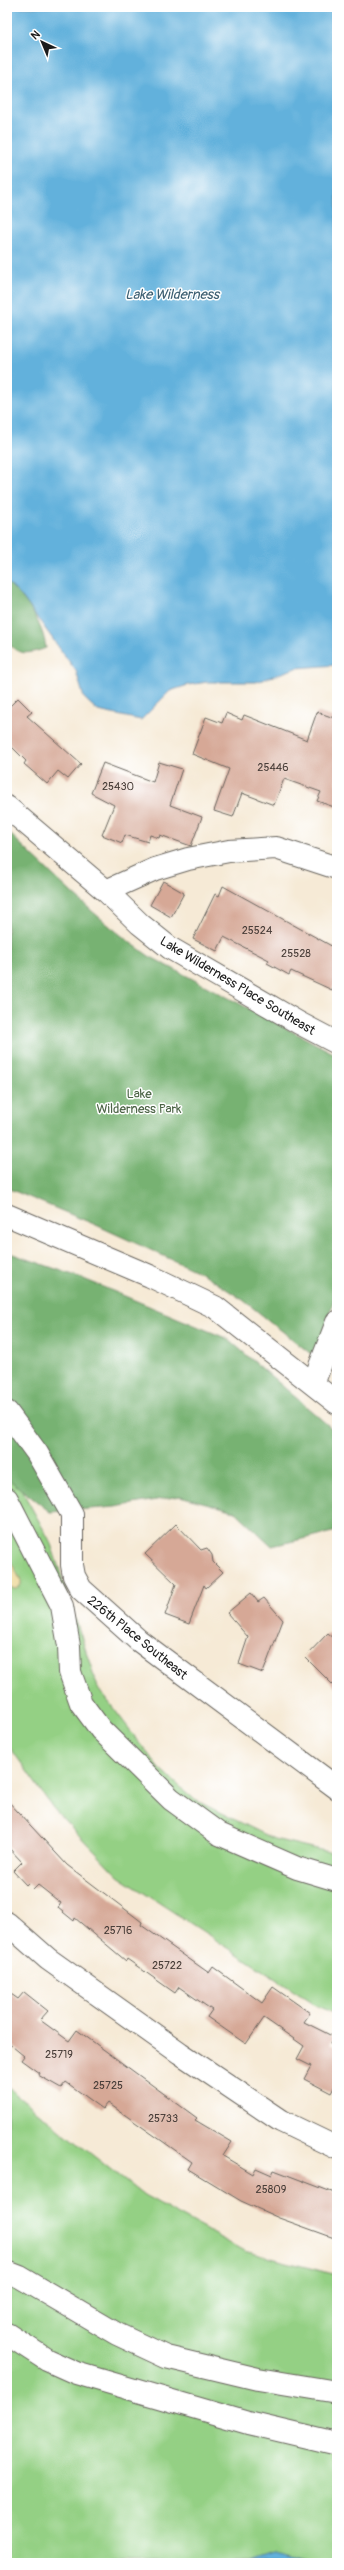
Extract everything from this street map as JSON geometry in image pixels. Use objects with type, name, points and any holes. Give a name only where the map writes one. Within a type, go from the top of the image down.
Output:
[{"type":"street","name":"Lake Wilderness Place Southeast","points":[[7,807],[106,891],[140,924],[170,948],[299,1023],[337,1043]]},
{"type":"street","points":[[106,891],[155,869],[188,859],[229,851],[276,848],[337,868]]},
{"type":"street","points":[[7,1215],[150,1276],[215,1307],[337,1403]]},
{"type":"street","points":[[313,1384],[337,1322]]},
{"type":"street","name":"226th Place Southeast","points":[[7,1412],[37,1454],[72,1514],[72,1565],[74,1576],[81,1589],[138,1640],[337,1788]]},
{"type":"street","points":[[7,1499],[62,1606],[69,1646],[70,1672],[81,1703],[101,1730],[171,1799],[219,1834],[297,1868],[337,1880]]},
{"type":"street","points":[[7,1923],[48,1959],[187,2057],[281,2121],[337,2148]]},
{"type":"street","points":[[7,2272],[20,2277],[117,2334],[166,2357],[258,2378],[337,2392]]},
{"type":"street","points":[[7,2334],[47,2360],[76,2373],[248,2423],[337,2444]]},
{"type":"green space","points":[[7,581],[20,595],[37,620],[46,648],[29,653],[19,652],[7,640]]},
{"type":"green space","name":"Lake Wilderness Park","points":[[7,831],[93,912],[149,956],[337,1055],[337,1289],[316,1358],[243,1300],[203,1274],[96,1225],[7,1188]]},
{"type":"green space","points":[[7,1252],[79,1277],[228,1339],[337,1433],[337,1531],[272,1546],[235,1511],[180,1496],[115,1507],[50,1512],[7,1478]]},
{"type":"green space","points":[[7,1471],[20,1487],[50,1541],[98,1688],[159,1768],[195,1800],[274,1839],[337,1854],[337,2015],[317,2006],[118,1876],[53,1808],[7,1743]]},
{"type":"green space","points":[[7,2087],[144,2196],[244,2251],[337,2275],[337,2563],[7,2563]]},
{"type":"sand","points":[[7,1554],[21,1581],[21,1585],[16,1589],[7,1588]]},
{"type":"water","name":"Lake Wilderness","points":[[7,7],[337,7],[337,665],[296,668],[256,682],[207,682],[188,685],[170,691],[141,720],[98,711],[84,698],[76,671],[23,598],[7,582]]},
{"type":"water","points":[[276,2555],[303,2563],[252,2563]]},
{"type":"building","points":[[18,698],[32,712],[27,716],[81,764],[68,779],[58,771],[47,784],[24,764],[26,761],[7,742],[7,709]]},
{"type":"building","points":[[317,712],[337,719],[337,808],[317,801],[321,792],[284,779],[274,805],[242,793],[233,817],[214,811],[229,769],[192,754],[206,717],[222,723],[226,713],[242,720],[244,715],[307,740]]},
{"type":"building","points":[[159,762],[182,769],[170,805],[202,817],[191,846],[160,835],[159,838],[150,835],[148,842],[125,835],[122,843],[102,835],[114,805],[91,793],[103,763],[153,782]]},
{"type":"building","points":[[163,881],[184,893],[171,917],[150,905]]},
{"type":"building","points":[[223,886],[337,949],[337,980],[332,990],[291,971],[289,975],[267,963],[269,960],[224,937],[217,951],[193,939],[215,894],[219,896]]},
{"type":"building","points":[[176,1524],[201,1550],[207,1548],[212,1555],[213,1562],[223,1572],[206,1588],[204,1585],[189,1624],[165,1615],[176,1584],[145,1554]]},
{"type":"building","points":[[251,1593],[258,1602],[264,1598],[283,1620],[263,1673],[239,1664],[248,1637],[227,1613]]},
{"type":"building","points":[[328,1633],[337,1641],[337,1689],[305,1657]]},
{"type":"building","points":[[7,1800],[67,1865],[142,1922],[141,1925],[209,1973],[213,1967],[262,2003],[273,1987],[310,2013],[304,2022],[334,2037],[330,2044],[337,2048],[337,2082],[331,2093],[304,2079],[311,2066],[297,2059],[304,2046],[264,2018],[246,2044],[207,2017],[212,2010],[179,1987],[175,1993],[127,1959],[126,1961],[75,1918],[74,1921],[58,1908],[61,1903],[38,1885],[34,1889],[28,1883],[26,1885],[13,1871],[22,1862],[7,1846]]},
{"type":"building","points":[[7,1991],[18,1999],[24,1992],[48,2011],[40,2020],[69,2041],[77,2030],[197,2118],[195,2120],[232,2142],[223,2156],[253,2174],[256,2168],[272,2175],[274,2170],[337,2194],[337,2239],[279,2218],[241,2201],[188,2169],[192,2162],[108,2103],[103,2109],[66,2082],[61,2088],[38,2075],[39,2073],[21,2060],[24,2056],[7,2042]]}]
